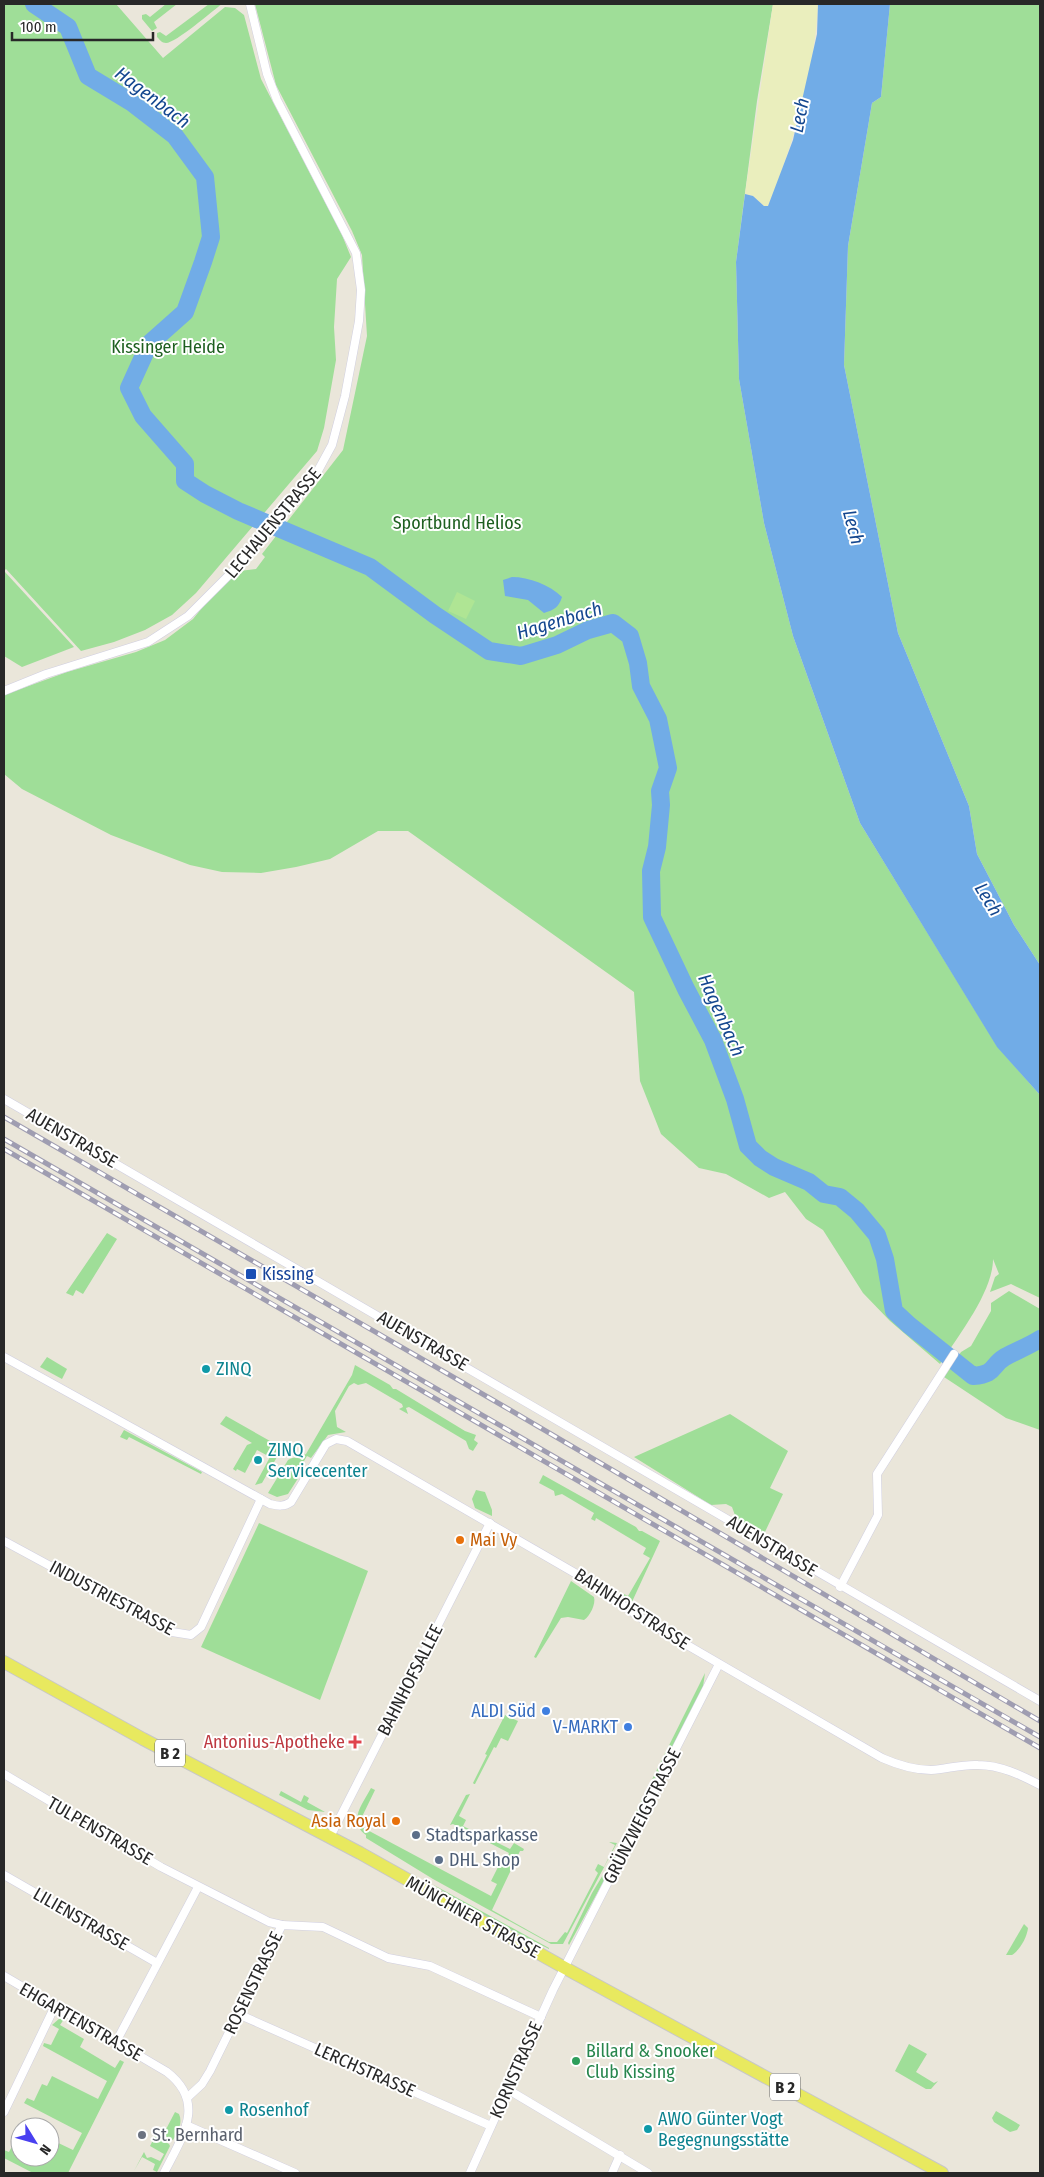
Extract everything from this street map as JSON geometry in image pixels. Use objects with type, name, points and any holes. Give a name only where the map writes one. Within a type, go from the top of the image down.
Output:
[{"type":"main road","name":"MÜNCHNER STRASSE","points":[[4,1664],[330,1837],[565,1968],[942,2173]]},
{"type":"street","name":"LECHAUENSTRASSE","points":[[4,690],[46,674],[148,642],[188,616],[268,532],[314,478],[332,445],[345,396],[359,321],[361,290],[354,247],[278,100],[268,74],[250,4]]},
{"type":"street","name":"AUENSTRASSE","points":[[4,1099],[418,1338],[840,1587],[1040,1701]]},
{"type":"street","points":[[840,1587],[878,1515],[877,1474],[954,1354]]},
{"type":"street","points":[[4,1357],[260,1499]]},
{"type":"street","name":"BAHNHOFSTRASSE","points":[[260,1499],[277,1506],[287,1505],[291,1502],[326,1444],[336,1439],[347,1441],[580,1576],[644,1620],[882,1758],[898,1764],[930,1770],[978,1765],[994,1766],[1025,1777],[1040,1785]]},
{"type":"street","name":"INDUSTRIESTRASSE","points":[[4,1541],[172,1632],[191,1635],[201,1627],[260,1499]]},
{"type":"street","name":"BAHNHOFSALLEE","points":[[330,1837],[490,1524]]},
{"type":"street","name":"GRÜNZWEIGSTRASSE","points":[[565,1968],[719,1664]]},
{"type":"street","name":"TULPENSTRASSE","points":[[4,1774],[198,1887],[269,1922],[282,1925]]},
{"type":"street","name":"LILIENSTRASSE","points":[[4,1875],[157,1963]]},
{"type":"street","points":[[116,2042],[198,1887]]},
{"type":"street","name":"ROSENSTRASSE","points":[[188,2097],[202,2084],[210,2071],[282,1925],[323,1927],[388,1958],[430,1966],[540,2017]]},
{"type":"street","name":"KORNSTRASSE","points":[[470,2173],[540,2017],[565,1968]]},
{"type":"street","name":"EHGARTENSTRASSE","points":[[4,1976],[159,2067],[176,2080],[188,2097]]},
{"type":"street","points":[[4,2112],[55,2006]]},
{"type":"street","name":"LERCHSTRASSE","points":[[238,2014],[491,2126]]},
{"type":"street","points":[[507,2089],[648,2173]]},
{"type":"street","points":[[164,2173],[186,2125],[189,2110],[188,2097]]},
{"type":"street","points":[[186,2125],[295,2173]]},
{"type":"street","points":[[612,2173],[620,2156]]},
{"type":"green space","name":"Kissinger Heide","points":[[4,4],[116,4],[163,58],[225,7],[235,8],[244,15],[261,79],[342,235],[351,257],[337,279],[334,327],[336,360],[324,428],[317,451],[196,593],[172,615],[145,630],[114,642],[81,651],[6,569],[4,571]]},
{"type":"green space","points":[[166,4],[177,4],[154,22],[157,28],[152,31],[142,19],[142,15],[146,14],[150,17]]},
{"type":"green space","points":[[209,4],[222,4],[171,42],[163,42],[157,37],[157,33],[160,32],[166,36]]},
{"type":"green space","name":"Sportbund Helios","points":[[255,4],[773,4],[757,101],[736,262],[739,379],[764,523],[793,636],[860,823],[997,1046],[1040,1095],[1040,1298],[1011,1284],[990,1292],[995,1277],[999,1274],[993,1259],[991,1272],[981,1299],[940,1364],[890,1321],[863,1293],[823,1230],[806,1219],[785,1192],[769,1198],[726,1174],[699,1168],[661,1134],[640,1081],[634,992],[408,831],[378,831],[330,859],[296,867],[261,873],[222,872],[190,865],[111,835],[22,789],[4,774],[4,695],[67,672],[136,652],[165,640],[193,619],[231,572],[256,569],[265,557],[262,554],[343,450],[367,336],[362,255],[352,231],[276,85]]},
{"type":"green space","points":[[890,4],[1040,4],[1040,965],[1014,925],[977,854],[969,806],[898,633],[844,365],[848,246],[872,103],[881,97]]},
{"type":"green space","points":[[5,572],[74,647],[22,667],[4,656]]},
{"type":"green space","points":[[457,592],[475,601],[466,619],[448,611]]},
{"type":"green space","points":[[107,1233],[117,1239],[83,1294],[76,1290],[73,1296],[66,1293]]},
{"type":"green space","points":[[1009,1291],[1040,1309],[1040,1336],[1028,1341],[1018,1349],[1016,1357],[1040,1343],[1040,1430],[1006,1418],[944,1377],[961,1352],[971,1346],[991,1311],[991,1303]]},
{"type":"green space","points":[[47,1357],[67,1369],[62,1379],[40,1367]]},
{"type":"green space","points":[[355,1365],[465,1431],[476,1435],[474,1440],[478,1443],[473,1451],[469,1449],[466,1441],[409,1407],[406,1408],[408,1414],[399,1409],[403,1407],[402,1404],[366,1383],[358,1385],[354,1383],[349,1386],[335,1411],[337,1427],[346,1432],[328,1435],[311,1458],[307,1456],[301,1466],[304,1469],[288,1494],[277,1497],[268,1493],[288,1460],[306,1454],[352,1375]]},
{"type":"green space","points":[[730,1414],[788,1451],[770,1488],[783,1494],[764,1534],[736,1518],[732,1507],[726,1504],[711,1505],[634,1457]]},
{"type":"green space","points":[[226,1416],[277,1447],[277,1457],[262,1483],[255,1485],[270,1457],[257,1450],[245,1473],[233,1469],[247,1445],[252,1443],[220,1424]]},
{"type":"green space","points":[[124,1430],[202,1472],[201,1474],[129,1437],[127,1440],[120,1437]]},
{"type":"green space","points":[[543,1475],[636,1527],[639,1531],[660,1541],[631,1604],[620,1595],[622,1593],[628,1596],[650,1558],[643,1554],[646,1548],[596,1518],[595,1521],[591,1519],[594,1513],[562,1494],[555,1496],[554,1491],[539,1483]]},
{"type":"green space","points":[[476,1490],[485,1492],[492,1510],[492,1516],[475,1508],[472,1499]]},
{"type":"green space","points":[[259,1523],[368,1571],[320,1700],[201,1647]]},
{"type":"green space","points":[[571,1581],[594,1597],[592,1610],[584,1620],[568,1617],[561,1618],[536,1658],[534,1657]]},
{"type":"green space","points":[[705,1673],[703,1687],[631,1829],[626,1832]]},
{"type":"green space","points":[[505,1715],[518,1721],[508,1741],[501,1738],[496,1748],[494,1747],[474,1784],[487,1755],[485,1754]]},
{"type":"green space","points":[[371,1788],[375,1790],[358,1825],[358,1812]]},
{"type":"green space","points":[[281,1791],[301,1802],[304,1795],[309,1798],[307,1802],[325,1812],[308,1810],[279,1795]]},
{"type":"green space","points":[[470,1794],[459,1816],[466,1820],[463,1826],[485,1837],[490,1831],[488,1838],[510,1849],[514,1843],[524,1849],[520,1851],[492,1910],[549,1942],[557,1942],[565,1932],[567,1933],[598,1873],[595,1870],[598,1864],[604,1867],[615,1845],[609,1842],[617,1843],[563,1944],[551,1944],[433,1879],[366,1838],[366,1835],[360,1830],[358,1825],[491,1896],[497,1884],[491,1881],[498,1867],[501,1868],[509,1853],[453,1824],[450,1825],[466,1795]]},
{"type":"green space","points":[[618,1850],[620,1851],[569,1945],[568,1943],[592,1893]]},
{"type":"green space","points":[[432,1884],[549,1948],[549,1949],[469,1908]]},
{"type":"green space","points":[[1024,1924],[1028,1928],[1023,1943],[1012,1955],[1006,1955]]},
{"type":"green space","points":[[60,2018],[64,2019],[60,2025],[84,2039],[80,2047],[115,2068],[120,2060],[124,2062],[68,2173],[33,2173],[21,2167],[60,2167],[60,2144],[73,2150],[82,2133],[60,2122],[60,2117],[51,2117],[24,2103],[27,2098],[34,2101],[42,2084],[47,2086],[52,2076],[98,2099],[107,2081],[43,2046],[44,2043],[51,2045],[59,2029],[52,2025]]},
{"type":"green space","points":[[909,2044],[927,2054],[916,2072],[934,2083],[938,2081],[931,2089],[926,2089],[895,2071]]},
{"type":"green space","points":[[996,2111],[1020,2125],[1017,2130],[1010,2132],[994,2122],[992,2118]]},
{"type":"green space","points":[[175,2112],[179,2114],[180,2124],[173,2140],[163,2135]]},
{"type":"green space","points":[[155,2136],[170,2146],[157,2172],[153,2170],[155,2164],[142,2157],[134,2171],[144,2152],[147,2158],[151,2157],[160,2161],[164,2154],[150,2146]]},
{"type":"green space","points":[[4,2150],[9,2152],[10,2150],[10,2161],[4,2158]]},
{"type":"sand","points":[[773,4],[818,4],[812,55],[801,107],[777,183],[768,206],[764,206],[753,196],[745,194]]},
{"type":"water","name":"Lech","points":[[818,4],[890,4],[881,97],[872,103],[848,246],[844,365],[898,633],[969,806],[977,854],[1014,925],[1040,965],[1040,1095],[997,1047],[860,823],[793,636],[764,523],[739,379],[736,262],[745,194],[753,196],[764,206],[768,206],[793,140],[817,34]]},
{"type":"water","points":[[512,577],[525,578],[545,585],[562,597],[558,606],[544,613],[528,600],[505,596],[503,580]]},
{"type":"waterway","name":"Hagenbach","points":[[34,4],[68,27],[88,76],[131,102],[175,136],[205,177],[211,237],[185,312],[149,344],[129,388],[143,416],[185,464],[185,481],[238,511],[370,567],[435,615],[489,651],[521,656],[557,645],[588,630],[613,623],[630,636],[638,663],[641,686],[658,719],[668,768],[660,791],[661,805],[657,847],[651,871],[652,917],[686,989],[713,1040],[735,1099],[748,1146],[760,1158],[774,1167],[809,1182],[824,1194],[840,1197],[857,1211],[877,1235],[885,1259],[894,1311],[973,1376],[990,1371],[1000,1360],[1040,1339]]},
{"type":"railway","points":[[4,1117],[505,1407],[1040,1721]]},
{"type":"railway","points":[[4,1139],[1040,1737]]},
{"type":"railway","points":[[4,1149],[1040,1748]]},
{"type":"place","name":"Kissing","points":[[251,1274]]},
{"type":"place","name":"ZINQ","points":[[206,1369]]},
{"type":"place","name":"ZINQ Servicecenter","points":[[258,1460]]},
{"type":"place","name":"Mai Vy","points":[[460,1540]]},
{"type":"place","name":"ALDI Süd","points":[[546,1711]]},
{"type":"place","name":"V-MARKT","points":[[628,1727]]},
{"type":"place","name":"Antonius-Apotheke","points":[[355,1742]]},
{"type":"place","name":"Asia Royal","points":[[396,1821]]},
{"type":"place","name":"Stadtsparkasse","points":[[416,1835]]},
{"type":"place","name":"DHL Shop","points":[[439,1860]]},
{"type":"place","name":"Billard & Snooker Club Kissing","points":[[576,2061]]},
{"type":"place","name":"Rosenhof","points":[[229,2110]]},
{"type":"place","name":"AWO Günter Vogt Begegnungsstätte","points":[[648,2129]]},
{"type":"place","name":"St. Bernhard","points":[[142,2135]]}]
